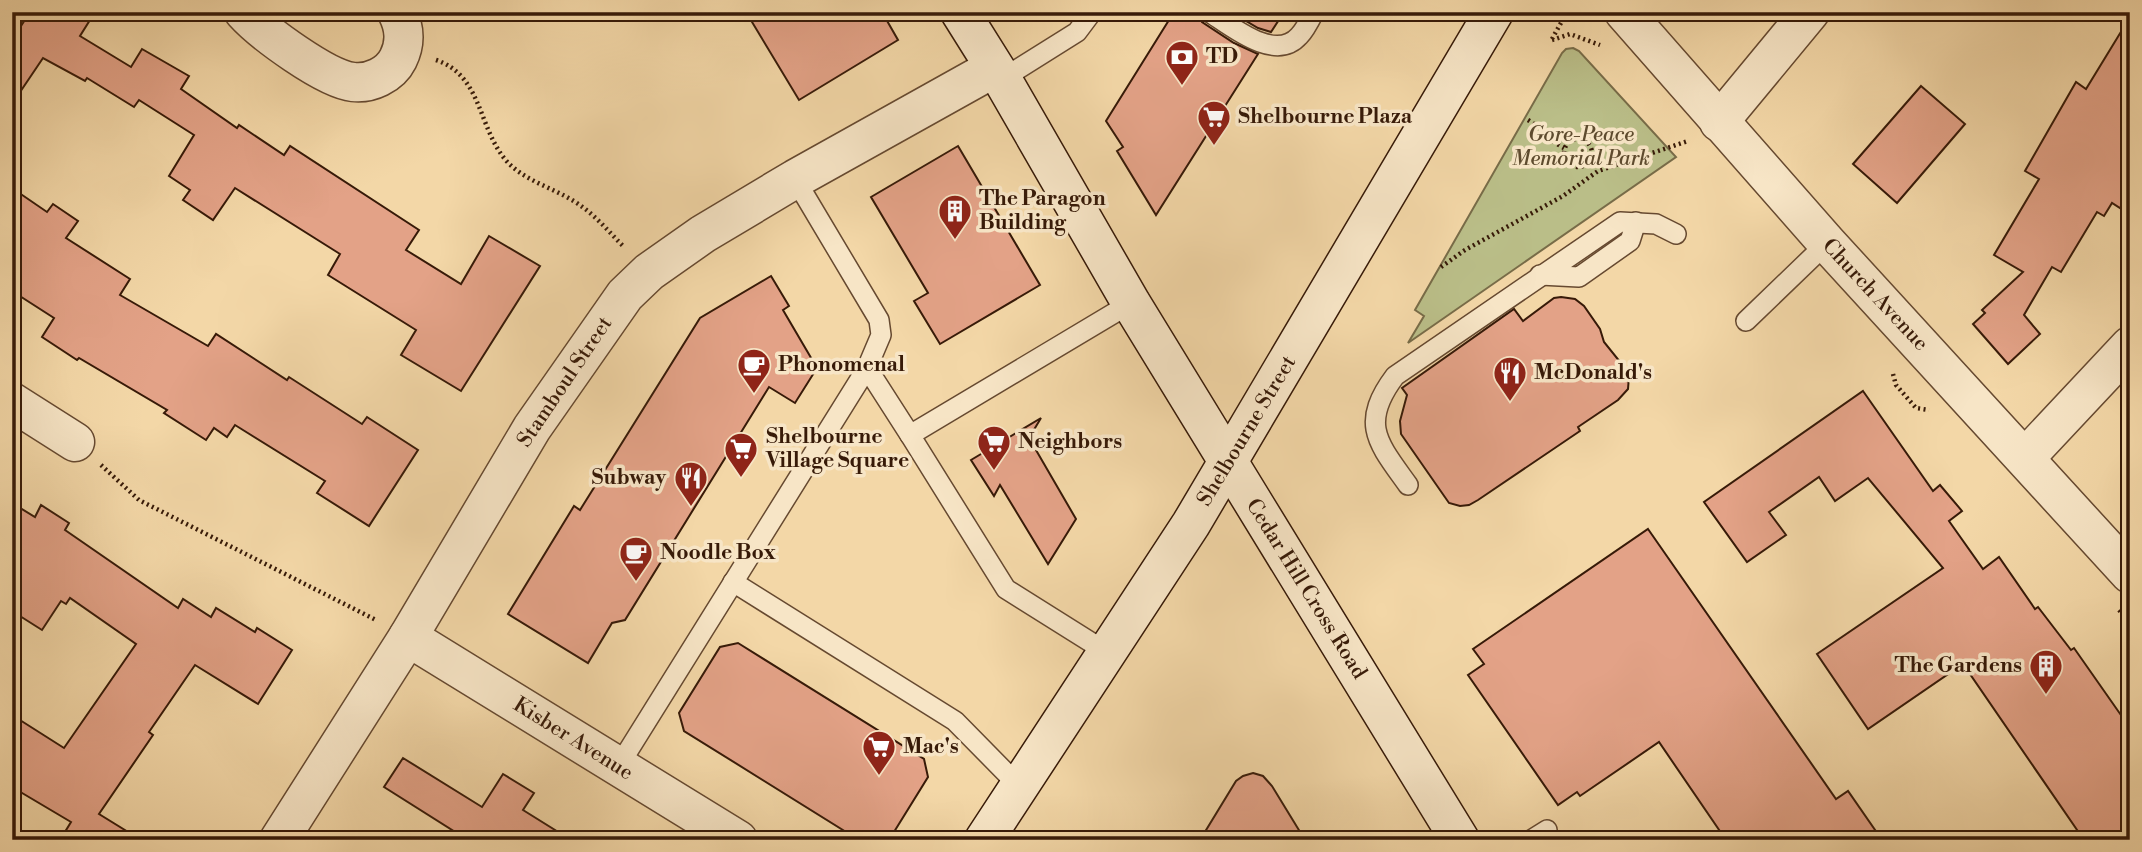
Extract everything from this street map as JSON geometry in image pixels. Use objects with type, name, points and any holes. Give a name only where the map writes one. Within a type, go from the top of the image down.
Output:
[{"type":"street","points":[[244,12],[273,40],[339,78],[352,82],[365,82],[389,71],[399,58],[399,31]]},
{"type":"street","name":"Cedar Hill Cross Road","points":[[960,12],[1131,303],[1460,840]]},
{"type":"street","name":"Shelbourne Street","points":[[984,840],[1108,653],[1229,462],[1494,12]]},
{"type":"street","name":"Church Avenue","points":[[1624,12],[1705,131],[1827,243],[2130,574]]},
{"type":"street","points":[[1705,131],[1810,12]]},
{"type":"street","name":"Stamboul Street","points":[[279,840],[408,636],[532,428],[625,295],[649,271],[703,234],[795,179],[998,74]]},
{"type":"street","points":[[2025,458],[2130,346]]},
{"type":"street","points":[[12,402],[75,442]]},
{"type":"street","name":"Kisber Avenue","points":[[408,636],[738,840]]},
{"type":"lane","points":[[998,74],[1077,32],[1091,12]]},
{"type":"lane","points":[[1209,12],[1269,46],[1284,45],[1298,38],[1314,12]]},
{"type":"lane","points":[[618,767],[867,368],[881,335],[879,320],[795,179]]},
{"type":"lane","points":[[1408,485],[1379,443],[1375,424],[1376,407],[1395,376],[1620,222],[1656,224],[1676,234]]},
{"type":"lane","points":[[1746,321],[1827,243]]},
{"type":"lane","points":[[910,435],[1131,303]]},
{"type":"lane","points":[[867,368],[1006,589],[1108,653]]},
{"type":"lane","points":[[733,582],[955,721],[1019,786]]},
{"type":"path","points":[[1552,40],[1567,12]]},
{"type":"path","points":[[399,31],[448,64],[471,87],[494,145],[506,160],[525,176],[581,206],[649,271]]},
{"type":"path","points":[[1528,120],[1541,128],[1555,144],[1564,148]]},
{"type":"path","points":[[1441,267],[1465,250],[1563,196],[1598,171],[1705,131]]},
{"type":"path","points":[[1576,138],[1584,140],[1591,145],[1590,161],[1583,167],[1567,163],[1563,156],[1564,148],[1569,141],[1576,138]]},
{"type":"path","points":[[1590,161],[1598,171]]},
{"type":"path","points":[[75,442],[139,500],[408,636]]},
{"type":"green space","name":"Gore-Peace Memorial Park","points":[[1573,48],[1579,51],[1676,157],[1408,343],[1424,316],[1415,310],[1562,53]]},
{"type":"building","points":[[30,12],[95,12],[80,36],[131,67],[142,49],[189,76],[181,89],[237,128],[239,125],[284,155],[290,146],[419,230],[406,250],[461,284],[489,236],[540,266],[461,391],[401,355],[416,330],[328,275],[340,254],[235,188],[213,220],[183,200],[190,190],[169,176],[194,135],[139,100],[134,107],[87,78],[85,81],[43,58],[12,104],[12,40]]},
{"type":"building","points":[[746,12],[882,12],[898,40],[799,100]]},
{"type":"building","name":"TD","points":[[1174,12],[1197,12],[1202,22],[1234,43],[1258,54],[1156,215],[1117,151],[1123,147],[1106,121]]},
{"type":"building","points":[[1231,12],[1284,12],[1271,32],[1258,28]]},
{"type":"building","points":[[2130,17],[2130,192],[2120,208],[2112,203],[2104,216],[2097,212],[2061,272],[2052,267],[2024,315],[2040,334],[2008,364],[1973,324],[1985,313],[1982,310],[2023,272],[1994,255],[2039,179],[2025,171],[2076,82],[2086,89]]},
{"type":"building","points":[[1921,86],[1965,124],[1897,203],[1853,164]]},
{"type":"building","name":"The Paragon Building","points":[[958,146],[1040,285],[940,344],[914,301],[928,293],[871,197]]},
{"type":"building","points":[[12,188],[47,212],[53,204],[78,221],[66,238],[130,279],[120,295],[208,346],[216,334],[362,424],[367,417],[418,450],[369,526],[317,493],[325,481],[235,425],[227,437],[214,428],[206,440],[164,413],[167,410],[79,358],[77,360],[42,337],[54,318],[12,291]]},
{"type":"building","points":[[771,276],[789,306],[783,310],[817,368],[795,403],[769,387],[625,620],[612,623],[588,663],[508,614],[574,506],[580,510],[700,318]]},
{"type":"building","name":"McDonald's","points":[[1554,298],[1575,299],[1584,306],[1600,329],[1604,342],[1625,368],[1629,376],[1628,389],[1618,400],[1578,427],[1580,431],[1478,500],[1460,506],[1449,503],[1401,434],[1400,421],[1407,395],[1402,388],[1514,309],[1523,321]]},
{"type":"building","name":"The Gardens","points":[[1863,391],[1933,491],[1940,485],[1962,511],[1949,521],[1983,569],[1999,557],[2035,609],[2038,607],[2071,650],[2074,648],[2130,728],[2130,840],[2084,840],[1963,664],[1868,729],[1817,654],[1943,568],[1868,478],[1835,501],[1819,477],[1769,512],[1786,535],[1747,562],[1704,502]]},
{"type":"building","points":[[1041,418],[1029,438],[1076,519],[1048,564],[1000,485],[994,496],[971,460]]},
{"type":"building","points":[[12,503],[35,517],[41,505],[69,523],[65,530],[178,608],[183,599],[211,617],[216,608],[255,632],[257,628],[292,650],[258,704],[195,665],[149,732],[153,735],[99,814],[141,840],[60,840],[71,822],[12,787],[12,715],[64,748],[136,644],[70,598],[66,604],[61,601],[42,630],[12,611]]},
{"type":"building","points":[[1648,529],[1836,799],[1848,791],[1882,840],[1726,840],[1659,742],[1580,796],[1577,792],[1558,805],[1468,675],[1484,664],[1473,649]]},
{"type":"building","points":[[738,643],[924,759],[928,777],[889,840],[859,840],[684,731],[679,713],[720,647]]},
{"type":"building","points":[[403,758],[482,807],[503,774],[534,793],[523,810],[571,840],[462,840],[463,837],[384,787]]},
{"type":"building","points":[[1253,773],[1263,776],[1272,786],[1305,840],[1200,840],[1236,781]]},
{"type":"place","name":"TD","points":[[1182,87]]},
{"type":"place","name":"Shelbourne Plaza","points":[[1214,147]]},
{"type":"place","name":"The Paragon Building","points":[[955,241]]},
{"type":"place","name":"Phonomenal","points":[[754,395]]},
{"type":"place","name":"McDonald's","points":[[1510,403]]},
{"type":"place","name":"Neighbors","points":[[994,472]]},
{"type":"place","name":"Shelbourne Village Square","points":[[741,479]]},
{"type":"place","name":"Subway","points":[[691,508]]},
{"type":"place","name":"Noodle Box","points":[[636,583]]},
{"type":"place","name":"The Gardens","points":[[2046,696]]},
{"type":"place","name":"Mac's","points":[[879,777]]}]
